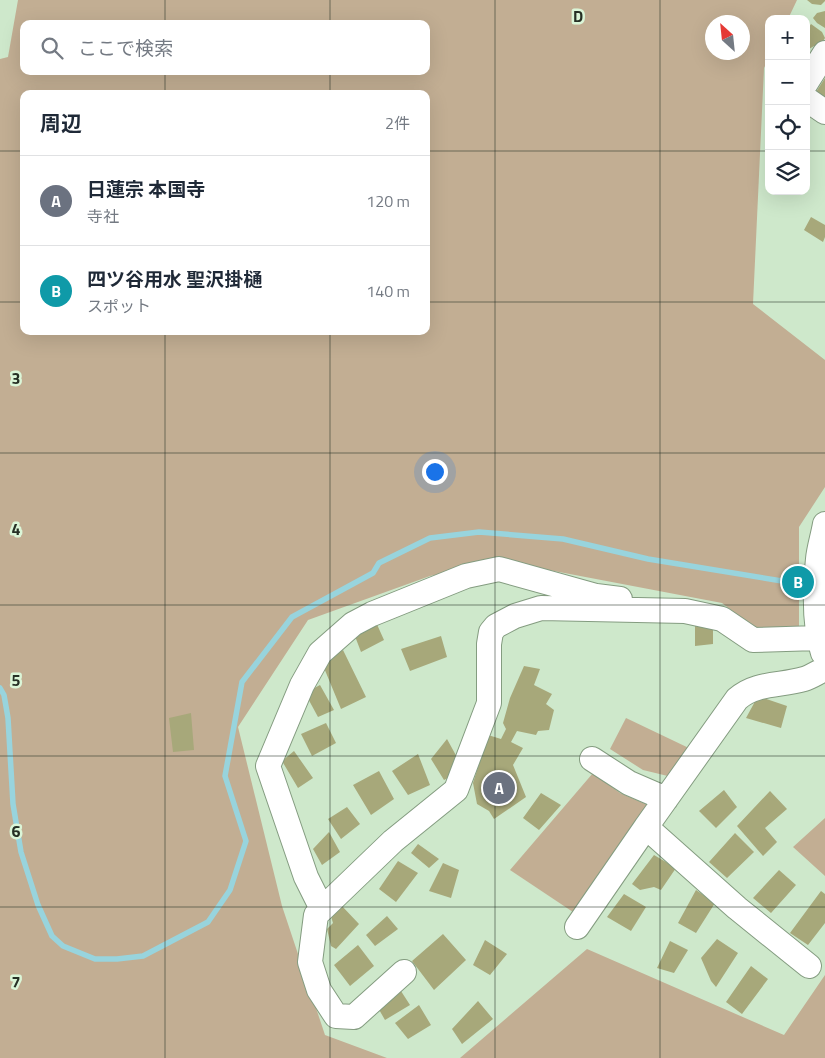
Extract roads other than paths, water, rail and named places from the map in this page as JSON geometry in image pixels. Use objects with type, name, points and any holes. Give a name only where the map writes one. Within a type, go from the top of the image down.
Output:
[{"type":"street","points":[[810,77],[825,53]]},
{"type":"street","points":[[810,102],[825,112]]},
{"type":"street","points":[[322,909],[306,877],[268,766],[302,685],[320,653],[352,624],[466,576],[499,569],[596,596],[685,611],[722,620],[753,640],[820,640],[818,558],[825,524]]},
{"type":"street","points":[[404,972],[354,1017],[336,1016],[319,990],[310,962],[316,915],[393,841],[456,790],[489,703],[489,644],[491,632],[496,626],[515,616],[541,608],[685,611]]},
{"type":"street","points":[[577,927],[737,699],[744,692],[757,687],[804,679],[825,669]]},
{"type":"street","points":[[592,759],[629,783],[666,799]]},
{"type":"street","points":[[646,827],[737,908],[809,966]]},
{"type":"waterway","points":[[0,688],[4,695],[8,718],[13,804],[21,852],[38,905],[52,936],[63,946],[95,959],[143,956],[208,922],[230,890],[246,841],[225,776],[242,682],[292,617],[373,573],[379,563],[430,538],[479,532],[563,539],[648,559],[788,582],[812,583]]},
{"type":"place","name":"四ツ谷用水 聖沢掛樋","points":[[798,582]]},
{"type":"place","name":"日蓮宗 本国寺","points":[[499,788]]}]
